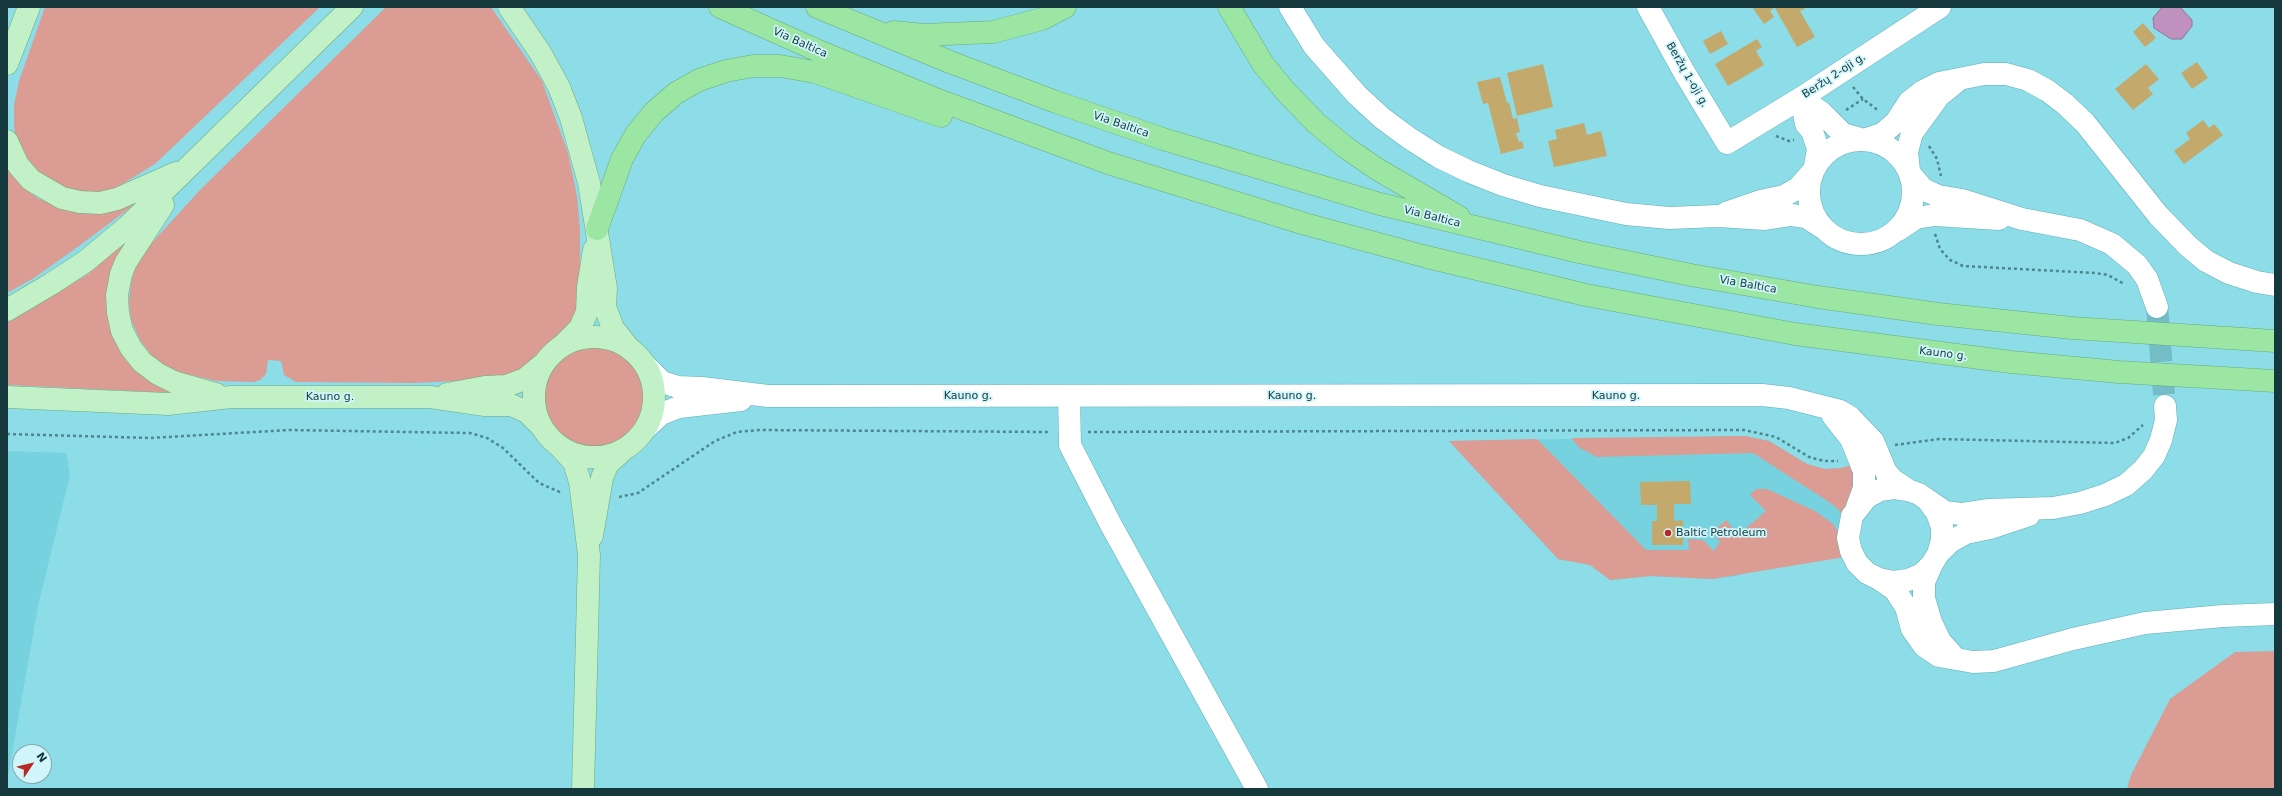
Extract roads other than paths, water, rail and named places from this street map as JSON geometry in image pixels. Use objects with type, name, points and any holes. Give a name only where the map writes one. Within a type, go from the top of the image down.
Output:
[{"type":"highway","name":"Via Baltica","points":[[720,7],[918,92],[1108,163],[1305,224],[1427,257]]},
{"type":"highway","name":"Via Baltica","points":[[817,7],[871,30],[1048,99],[1163,139],[1300,181],[1480,230],[1615,260],[1818,297],[1938,314],[2072,328],[2275,341]]},
{"type":"highway","points":[[871,30],[924,35],[993,32],[1042,19],[1065,7]]},
{"type":"highway","points":[[1229,7],[1263,64],[1286,92],[1316,123],[1345,147],[1377,169],[1480,230]]},
{"type":"highway","points":[[597,229],[622,159],[636,134],[654,112],[676,93],[699,80],[740,68],[780,66],[815,72],[972,126],[1061,146]]},
{"type":"highway","name":"Kauno g.","points":[[1427,257],[1586,295],[1795,334],[2011,362],[2119,372],[2275,381]]},
{"type":"main road","points":[[7,64],[29,7]]},
{"type":"main road","points":[[7,310],[86,261],[128,226],[352,7]]},
{"type":"main road","points":[[510,7],[541,54],[559,87],[571,118],[589,183],[606,288],[606,307],[613,328],[646,366],[653,381],[655,397],[653,413],[647,428],[636,441],[607,465],[602,478],[589,555]]},
{"type":"main road","points":[[7,141],[18,165],[31,180],[62,198],[80,202],[100,202],[117,199],[188,168]]},
{"type":"main road","points":[[188,168],[126,262],[117,295],[118,313],[122,330],[131,348],[142,362],[158,374],[174,382],[231,397]]},
{"type":"main road","points":[[583,789],[589,555],[580,482],[574,462],[549,438],[541,426],[534,406],[535,385],[542,365],[552,353],[564,344],[580,328],[587,312],[588,287],[597,229]]},
{"type":"main road","points":[[564,344],[580,338],[596,336],[613,339],[628,347]]},
{"type":"main road","name":"Kauno g.","points":[[430,397],[485,387],[506,386],[525,379],[542,365]]},
{"type":"main road","points":[[7,397],[168,404],[231,397]]},
{"type":"main road","name":"Kauno g.","points":[[231,397],[430,397],[485,405],[511,406],[527,412],[541,426]]},
{"type":"main road","points":[[560,447],[574,454],[590,457],[606,457],[621,452]]},
{"type":"street","points":[[1290,7],[1314,46],[1356,95],[1382,118],[1409,138],[1439,157],[1468,171],[1503,185],[1595,209],[1670,218],[1718,216],[1765,219],[1791,215],[1806,217],[1836,238],[1857,244],[1868,244],[1884,239],[1916,218],[1935,215],[1958,218],[2022,219]]},
{"type":"street","name":"Beržų 1-oji g.","points":[[1648,7],[1727,143]]},
{"type":"street","name":"Beržų 2-oji g.","points":[[1727,143],[1801,98],[1940,7]]},
{"type":"street","points":[[1718,216],[1761,201],[1784,196],[1798,188],[1824,155],[1834,146],[1847,141],[1864,139],[1882,134],[1896,122],[1909,102],[1923,91],[1939,82],[1984,74],[2006,74],[2028,80],[2048,91],[2065,104],[2085,124],[2158,214],[2188,246],[2206,261],[2229,273],[2257,282],[2275,285]]},
{"type":"street","points":[[1898,230],[1907,218],[1912,204],[1914,190],[1907,152],[1912,133],[1939,96],[1962,78]]},
{"type":"street","points":[[1801,98],[1806,124],[1812,132],[1818,149],[1809,186],[1809,201],[1814,216],[1823,228]]},
{"type":"street","points":[[1801,98],[1822,113],[1843,134],[1880,142],[1892,149],[1902,159],[1910,173],[1923,189],[1938,196],[1962,200],[2022,219],[2080,230],[2112,244],[2137,265],[2147,279],[2157,307]]},
{"type":"street","name":"Kauno g.","points":[[646,366],[662,382],[678,387],[702,388],[768,396],[1762,395],[1789,398],[1840,411],[1859,424],[1873,441],[1886,472],[1893,480],[1908,490]]},
{"type":"street","name":"Kauno g.","points":[[647,428],[661,414],[679,407],[702,406],[768,396]]},
{"type":"street","points":[[1069,396],[1070,445],[1111,525],[1257,789]]},
{"type":"street","points":[[1815,405],[1839,422],[1852,439],[1866,479],[1849,527],[1851,551],[1857,563],[1867,573],[1895,590],[1906,606],[1912,629],[1924,646],[1939,656],[1973,662],[1994,661],[2073,639],[2146,623],[2223,616],[2275,614]]},
{"type":"street","points":[[1879,579],[1893,582],[1908,580],[1922,574],[1950,542],[1966,533],[1990,528],[2053,508],[2080,503],[2105,495],[2126,485],[2143,470],[2154,456],[2161,440],[2166,420],[2165,406]]},
{"type":"street","points":[[1857,507],[1867,497],[1880,490],[1894,488],[1920,494],[1929,502],[1945,512],[1961,514],[1987,510],[2053,508]]},
{"type":"street","points":[[1929,502],[1937,513],[1942,527],[1942,540],[1924,582],[1924,598],[1931,622],[1940,641],[1956,659]]},
{"type":"tunnel","points":[[2157,307],[2165,406]]},
{"type":"place","name":"Baltic Petroleum","points":[[1668,533]]}]
